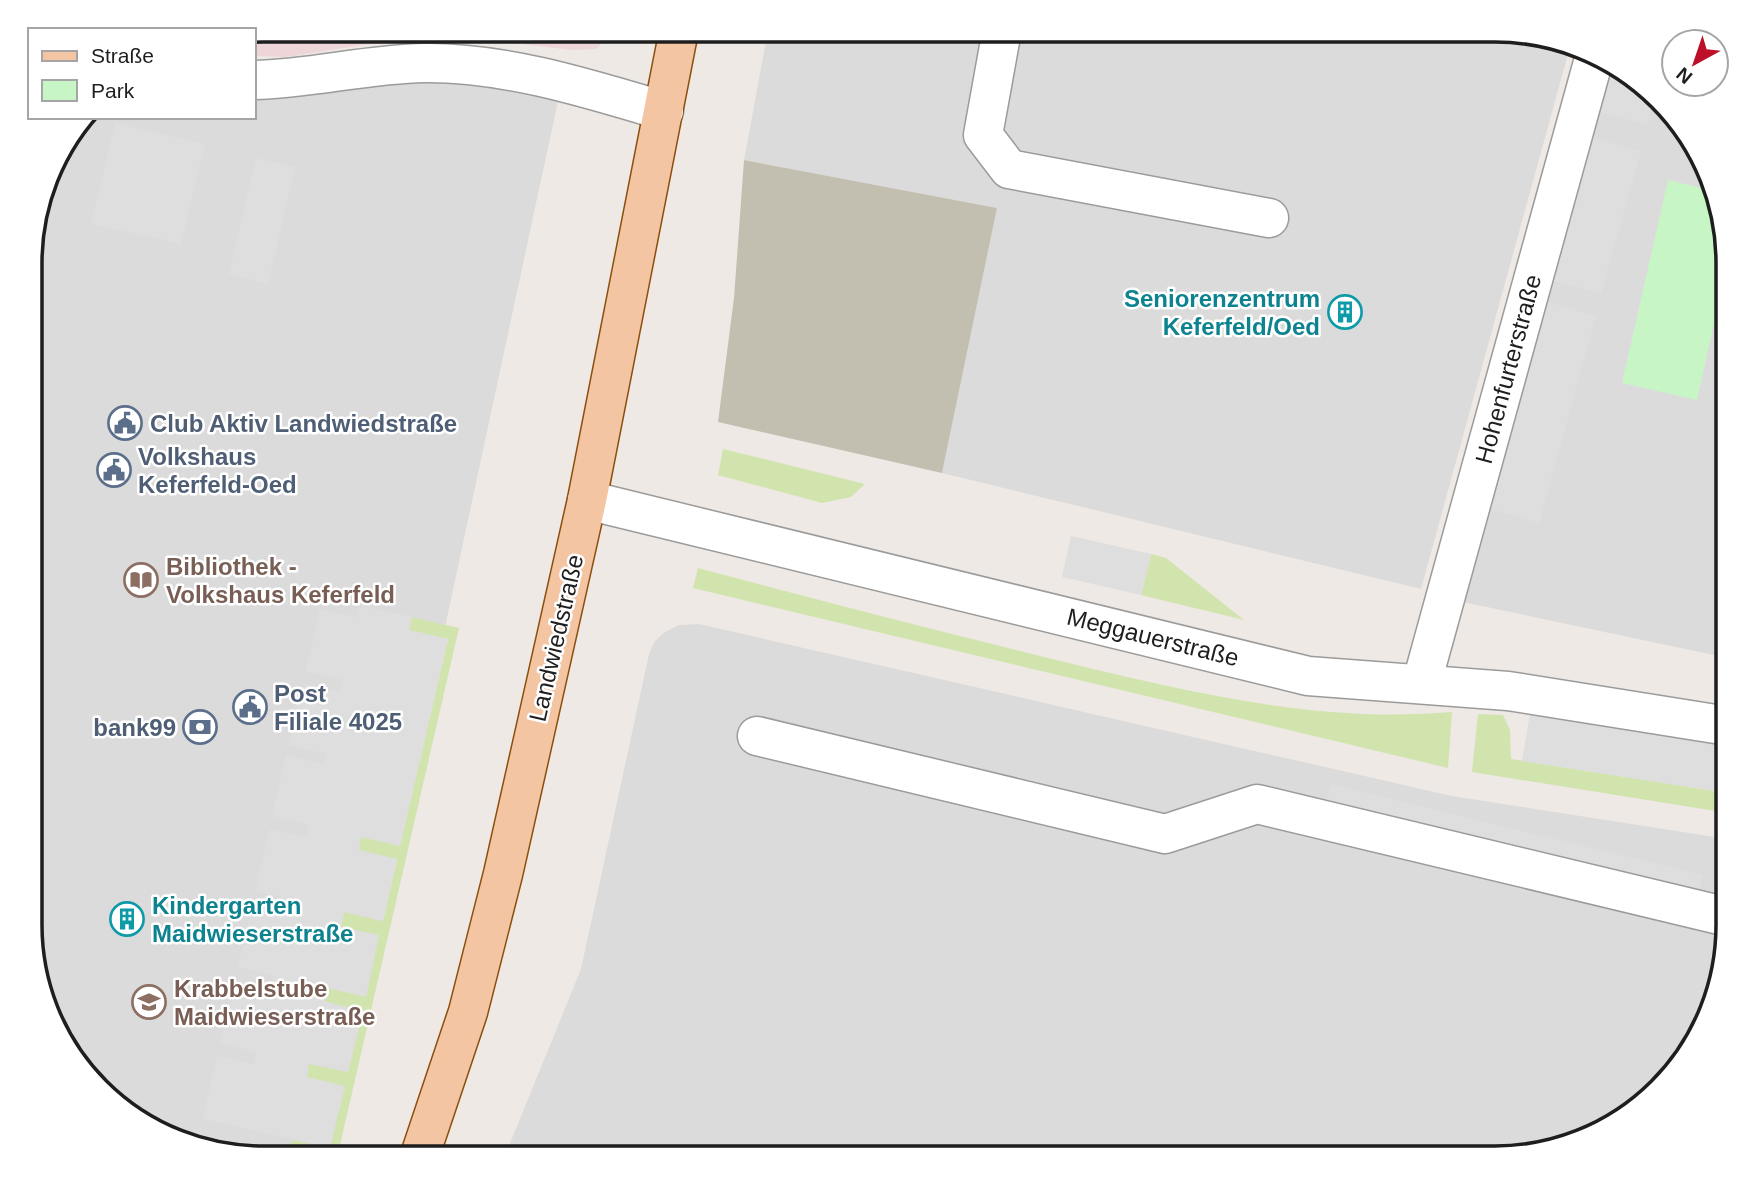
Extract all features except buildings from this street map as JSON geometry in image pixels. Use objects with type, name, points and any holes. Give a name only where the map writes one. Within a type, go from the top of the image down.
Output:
[{"type":"main road","name":"Landwiedstraße","points":[[423,1146],[468,1012],[503,874],[587,500],[677,42]]},
{"type":"street","points":[[1000,42],[983,135],[1009,169],[1269,218]]},
{"type":"street","points":[[256,80],[292,79],[403,64],[456,63],[602,93],[664,111]]},
{"type":"street","name":"Hohenfurterstraße","points":[[1422,682],[1592,65]]},
{"type":"street","name":"Meggauerstraße","points":[[587,500],[1308,676],[1365,682],[1422,682],[1508,691],[1716,724]]},
{"type":"street","points":[[757,736],[1165,835],[1257,804],[1716,914]]},
{"type":"shaded area","points":[[256,42],[382,42],[286,57],[256,56]]},
{"type":"shaded area","points":[[506,42],[602,42],[597,49],[571,50]]},
{"type":"shaded area","points":[[766,42],[1510,42],[1538,46],[1568,55],[1421,589],[942,473],[997,208],[744,160]]},
{"type":"shaded area","points":[[1606,72],[1651,107],[1679,140],[1699,178],[1714,234],[1716,655],[1463,602]]},
{"type":"shaded area","points":[[1608,74],[1652,108],[1647,125],[1598,111]]},
{"type":"shaded area","points":[[436,78],[558,101],[334,1146],[248,1146],[206,1138],[178,1129],[128,1100],[88,1060],[72,1036],[59,1010],[46,968],[42,940],[44,234],[59,178],[72,152],[96,119],[256,119],[256,101],[338,84]]},
{"type":"shaded area","points":[[115,123],[205,144],[181,244],[91,224]]},
{"type":"shaded area","points":[[1592,137],[1641,151],[1601,294],[1551,280]]},
{"type":"shaded area","points":[[256,158],[295,167],[268,284],[229,274]]},
{"type":"shaded area","points":[[744,160],[997,208],[942,473],[718,422],[734,298]]},
{"type":"shaded area","points":[[1547,302],[1596,316],[1539,523],[1490,509]]},
{"type":"shaded area","points":[[1071,536],[1151,554],[1141,595],[1062,577]]},
{"type":"shaded area","points":[[360,605],[412,617],[409,630],[448,639],[400,846],[361,837],[359,850],[397,859],[383,921],[344,912],[341,927],[379,935],[366,997],[327,988],[324,1001],[363,1011],[348,1072],[309,1064],[307,1077],[345,1086],[330,1146],[321,1146],[203,1119],[217,1056],[254,1064],[256,1052],[220,1043],[235,981],[272,989],[274,976],[238,967],[252,906],[288,914],[292,900],[255,891],[270,829],[307,837],[309,825],[272,816],[286,755],[323,763],[326,754],[289,745],[303,683],[340,692],[343,680],[306,671],[320,609],[356,617]]},
{"type":"shaded area","points":[[699,624],[1452,796],[1716,837],[1716,940],[1712,968],[1699,1010],[1686,1036],[1661,1071],[1618,1109],[1580,1129],[1524,1144],[509,1146],[581,969],[649,654],[655,641],[679,625]]},
{"type":"shaded area","points":[[1530,713],[1716,742],[1716,791],[1522,761]]},
{"type":"shaded area","points":[[1331,784],[1703,875],[1699,891],[1327,801]]},
{"type":"green space","points":[[1668,180],[1702,188],[1716,248],[1716,314],[1697,400],[1622,383]]},
{"type":"green space","points":[[723,449],[865,484],[851,497],[822,503],[718,475]]},
{"type":"green space","points":[[1151,554],[1166,558],[1244,620],[1141,595]]},
{"type":"green space","points":[[698,568],[1048,658],[1248,702],[1349,713],[1452,712],[1448,768],[693,588]]},
{"type":"green space","points":[[412,617],[459,628],[340,1146],[329,1146],[306,1077],[309,1063],[348,1072],[362,1011],[324,1002],[327,988],[379,936],[341,927],[344,912],[383,921],[397,859],[358,850],[361,837],[400,845],[448,639],[409,630]]},
{"type":"green space","points":[[1478,714],[1503,715],[1510,730],[1511,759],[1716,791],[1716,811],[1472,772]]},
{"type":"green space","points":[[292,1140],[320,1146],[291,1146]]},
{"type":"place","name":"Seniorenzentrum Keferfeld/Oed","points":[[1345,312]]},
{"type":"place","name":"Club Aktiv Landwiedstraße","points":[[125,423]]},
{"type":"place","name":"Volkshaus Keferfeld-Oed","points":[[114,470]]},
{"type":"place","name":"Bibliothek - Volkshaus Keferfeld","points":[[141,580]]},
{"type":"place","name":"Post Filiale 4025","points":[[250,707]]},
{"type":"place","name":"bank99","points":[[200,727]]},
{"type":"place","name":"Kindergarten Maidwieserstraße","points":[[127,919]]},
{"type":"place","name":"Krabbelstube Maidwieserstraße","points":[[149,1002]]}]
